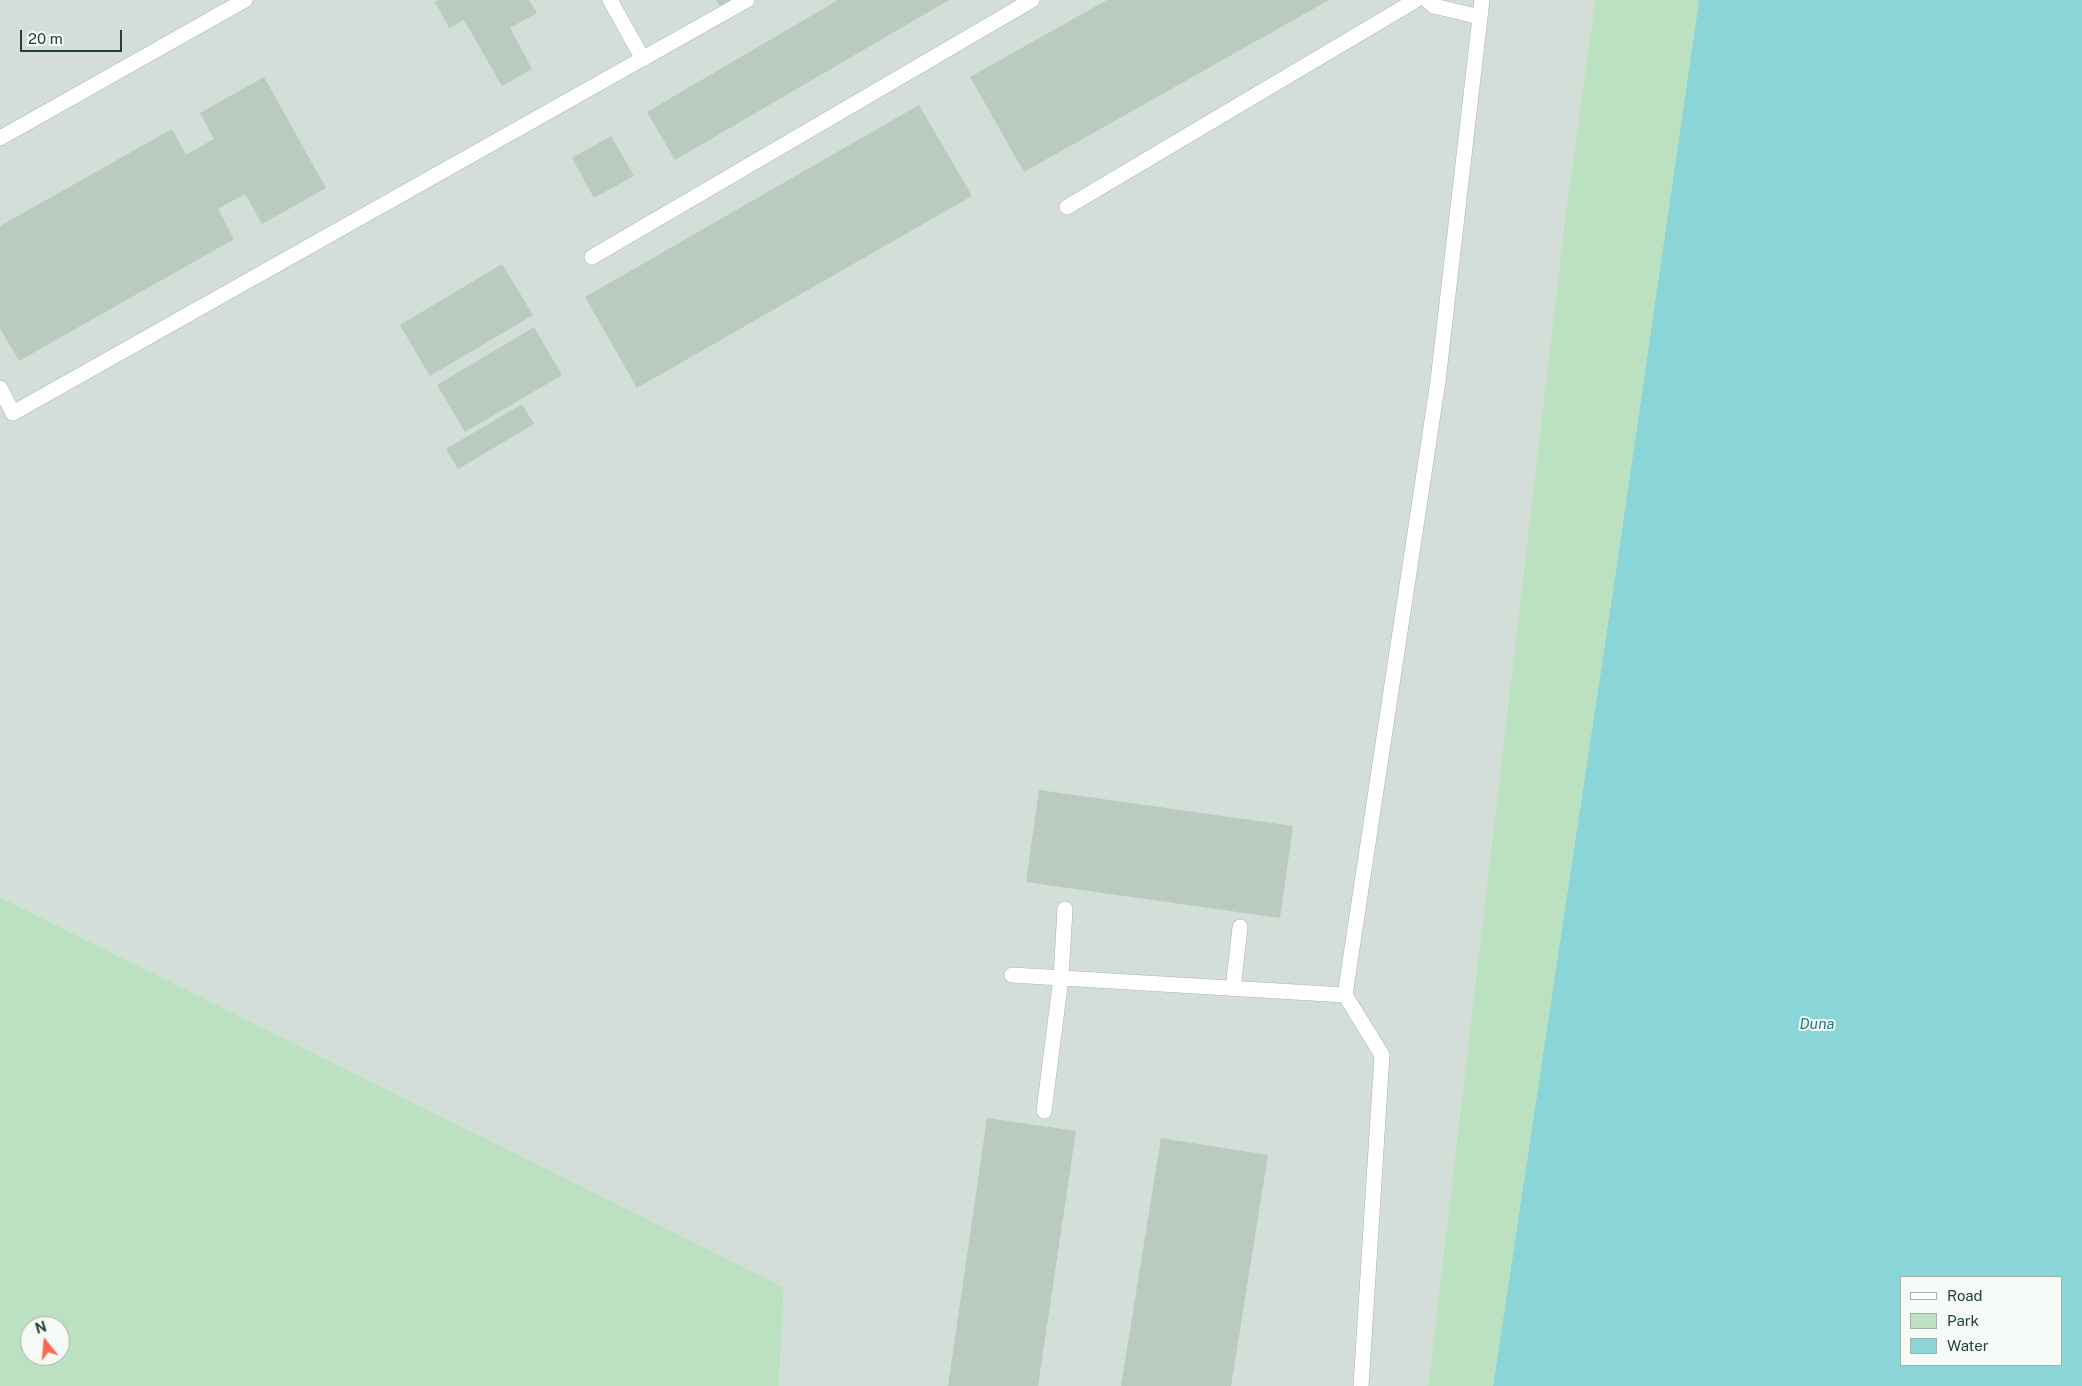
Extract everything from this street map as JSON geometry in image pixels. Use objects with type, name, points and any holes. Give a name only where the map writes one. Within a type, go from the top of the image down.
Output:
[{"type":"lane","points":[[0,138],[245,0]]},
{"type":"lane","points":[[610,0],[642,59]]},
{"type":"lane","points":[[0,388],[13,413],[747,0]]},
{"type":"lane","points":[[592,257],[1032,0]]},
{"type":"lane","points":[[1067,207],[1416,0]]},
{"type":"lane","points":[[1427,0],[1434,6],[1480,17]]},
{"type":"lane","points":[[1361,1386],[1382,1055],[1345,995],[1438,381],[1482,0]]},
{"type":"lane","points":[[1044,1111],[1061,978],[1065,909]]},
{"type":"lane","points":[[1233,989],[1240,927]]},
{"type":"lane","points":[[1012,975],[1345,995]]},
{"type":"shaded area","points":[[0,0],[1595,0],[1566,210],[1428,1386],[779,1386],[784,1287],[0,897]]},
{"type":"green space","points":[[1595,0],[1699,0],[1619,550],[1493,1386],[1428,1386],[1566,210]]},
{"type":"green space","points":[[0,897],[784,1287],[779,1386],[0,1386]]},
{"type":"water","name":"Duna","points":[[1699,0],[2082,0],[2082,1386],[1493,1386],[1619,550]]},
{"type":"building","points":[[439,0],[529,0],[537,13],[510,28],[532,69],[502,86],[464,20],[449,28],[435,2]]},
{"type":"building","points":[[716,0],[735,0],[721,8]]},
{"type":"building","points":[[838,0],[949,0],[675,160],[647,112]]},
{"type":"building","points":[[1107,0],[1329,0],[1024,172],[970,77]]},
{"type":"building","points":[[264,77],[326,188],[262,224],[245,194],[218,209],[234,239],[19,361],[0,328],[0,226],[172,129],[186,155],[214,139],[200,113]]},
{"type":"building","points":[[919,105],[972,196],[637,388],[585,297]]},
{"type":"building","points":[[611,136],[634,176],[594,198],[572,158]]},
{"type":"building","points":[[502,264],[533,315],[430,376],[400,325]]},
{"type":"building","points":[[534,327],[562,375],[465,432],[437,385]]},
{"type":"building","points":[[522,404],[534,424],[458,469],[446,449]]},
{"type":"building","points":[[1039,790],[1293,826],[1280,918],[1026,882]]},
{"type":"building","points":[[987,1118],[1076,1131],[1038,1386],[948,1386]]},
{"type":"building","points":[[1161,1138],[1268,1155],[1231,1386],[1121,1386]]}]
